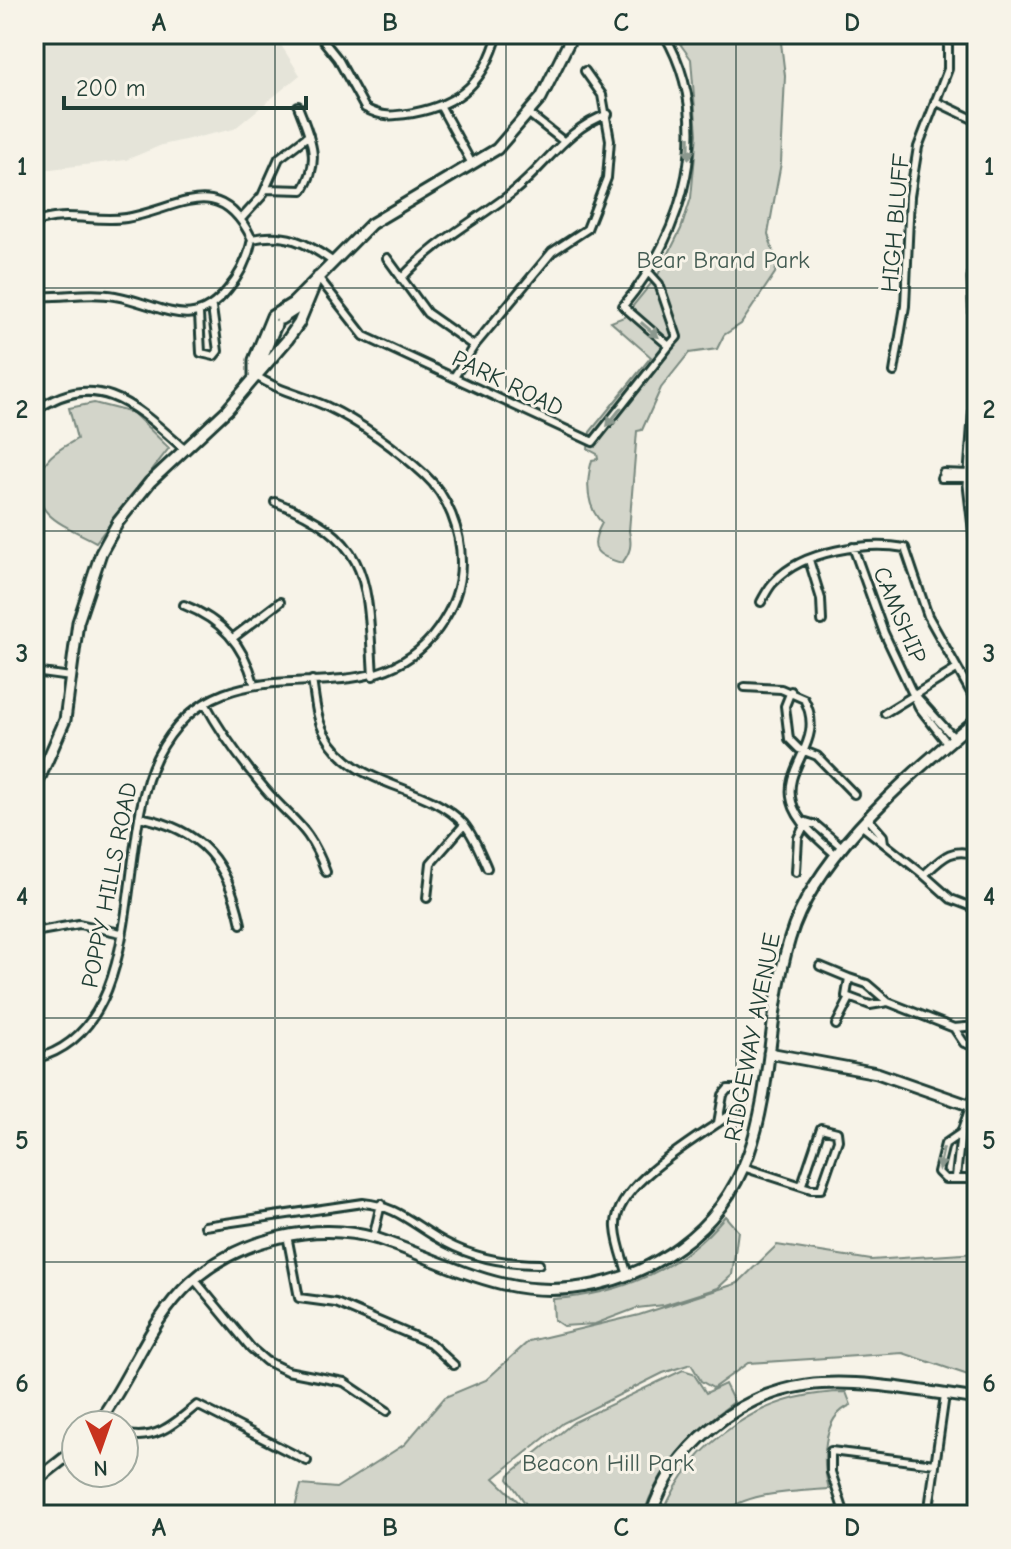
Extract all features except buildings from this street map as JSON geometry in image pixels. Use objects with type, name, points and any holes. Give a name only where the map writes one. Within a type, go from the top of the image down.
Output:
[{"type":"street","points":[[318,34],[338,59],[365,108],[388,117],[441,107],[468,90],[482,73],[498,34]]},
{"type":"street","points":[[288,339],[274,326],[272,316],[307,289],[371,224],[497,149],[529,114],[553,78],[573,34]]},
{"type":"street","points":[[650,274],[659,284],[677,337],[669,346],[623,306],[650,274],[675,221],[685,182],[689,131],[681,70],[664,34]]},
{"type":"street","name":"HIGH BLUFF","points":[[894,372],[905,306],[910,196],[918,147],[948,69],[948,34]]},
{"type":"street","points":[[454,377],[474,346],[552,252],[587,229],[607,178],[608,114],[602,95],[585,71]]},
{"type":"street","points":[[935,101],[977,121]]},
{"type":"street","points":[[266,189],[303,190],[314,170],[309,135],[298,106]]},
{"type":"street","points":[[441,107],[472,165]]},
{"type":"street","points":[[529,114],[562,140]]},
{"type":"street","points":[[401,279],[427,250],[517,189],[562,140],[586,121],[608,114]]},
{"type":"street","points":[[242,218],[266,189],[279,158],[309,135]]},
{"type":"street","points":[[34,223],[73,216],[125,218],[194,199],[231,207],[242,218],[252,239],[238,277],[212,308],[199,314],[177,313],[113,295],[34,296]]},
{"type":"street","points":[[252,239],[267,236],[299,240],[332,261]]},
{"type":"street","points":[[977,244],[973,279],[977,365]]},
{"type":"street","points":[[387,258],[427,313],[474,346]]},
{"type":"street","points":[[34,791],[59,738],[78,622],[101,553],[135,500],[227,410],[288,339],[299,323],[318,277]]},
{"type":"street","name":"PARK ROAD","points":[[318,277],[364,336],[593,442],[669,346]]},
{"type":"street","points":[[254,375],[254,360],[274,326],[298,308],[307,289]]},
{"type":"street","points":[[199,314],[201,353],[214,356],[218,351],[212,308]]},
{"type":"street","name":"POPPY HILLS ROAD","points":[[34,1059],[63,1047],[98,1012],[113,977],[146,783],[158,755],[174,732],[205,703],[254,683],[373,676],[397,667],[417,653],[450,613],[461,575],[460,545],[453,517],[427,476],[327,406],[291,395],[254,375]]},
{"type":"street","points":[[977,379],[970,476],[977,553]]},
{"type":"street","points":[[34,412],[69,395],[93,393],[113,396],[150,416],[184,449]]},
{"type":"street","points":[[942,475],[970,476]]},
{"type":"street","points":[[275,502],[313,516],[349,549],[368,604],[373,676]]},
{"type":"street","points":[[761,602],[775,580],[809,560],[853,547],[905,548],[928,616],[955,670],[974,698]]},
{"type":"street","name":"CAMSHIP","points":[[853,547],[884,633],[916,696],[951,741]]},
{"type":"street","points":[[809,560],[821,599],[822,621]]},
{"type":"street","points":[[234,637],[280,602]]},
{"type":"street","points":[[184,605],[203,612],[234,637],[246,656],[254,683]]},
{"type":"street","points":[[885,713],[955,670]]},
{"type":"street","points":[[34,672],[71,677]]},
{"type":"street","points":[[312,680],[319,720],[337,753],[368,777],[435,802],[464,825],[487,868]]},
{"type":"street","points":[[745,687],[791,691],[804,699],[810,712],[812,735],[790,789],[795,811],[806,822],[816,825],[839,851]]},
{"type":"street","points":[[791,691],[785,706],[787,734],[792,744],[824,761],[854,794]]},
{"type":"street","points":[[205,703],[267,791],[302,824],[316,846],[326,872]]},
{"type":"street","name":"RIDGEWAY AVENUE","points":[[109,1409],[158,1319],[194,1279],[249,1247],[287,1235],[332,1233],[373,1238],[487,1279],[522,1287],[563,1289],[628,1276],[666,1256],[697,1232],[734,1188],[746,1168],[760,1119],[769,1053],[794,926],[818,877],[865,823],[977,719]]},
{"type":"street","points":[[139,817],[188,834],[203,844],[227,876],[241,924]]},
{"type":"street","points":[[796,872],[798,838],[806,822]]},
{"type":"street","points":[[865,823],[883,836],[884,843],[951,899],[977,909]]},
{"type":"street","points":[[427,898],[431,863],[464,825]]},
{"type":"street","points":[[924,875],[949,852],[960,850],[977,855]]},
{"type":"street","points":[[34,932],[79,924],[121,933]]},
{"type":"street","points":[[820,966],[867,984],[888,1002],[954,1028],[977,1026]]},
{"type":"street","points":[[849,978],[845,991],[850,998],[870,1005],[888,1002]]},
{"type":"street","points":[[836,1025],[850,998]]},
{"type":"street","points":[[954,1028],[964,1043],[977,1047]]},
{"type":"street","points":[[769,1053],[867,1070],[973,1106]]},
{"type":"street","points":[[956,1177],[961,1133],[973,1106],[977,1087]]},
{"type":"street","points":[[628,1276],[616,1229],[619,1209],[655,1168],[718,1123],[740,1107],[744,1099],[738,1089],[728,1089],[723,1095],[718,1123]]},
{"type":"street","points":[[746,1168],[802,1184],[821,1189],[838,1140],[837,1132],[821,1128],[802,1184]]},
{"type":"street","points":[[961,1133],[945,1144],[938,1172],[945,1179],[977,1179]]},
{"type":"street","points":[[205,1226],[363,1203],[381,1204],[395,1209],[435,1237],[462,1251],[505,1263],[539,1264]]},
{"type":"street","points":[[373,1238],[381,1204]]},
{"type":"street","points":[[287,1235],[299,1298],[336,1303],[430,1343],[454,1365]]},
{"type":"street","points":[[194,1279],[251,1348],[266,1361],[287,1371],[344,1382],[387,1411]]},
{"type":"street","points":[[651,1515],[671,1473],[705,1433],[733,1412],[770,1395],[807,1385],[840,1384],[977,1399]]},
{"type":"street","points":[[928,1515],[945,1395]]},
{"type":"street","points":[[140,1435],[152,1436],[171,1426],[197,1405],[307,1461]]},
{"type":"street","points":[[845,1515],[831,1472],[831,1451],[935,1464]]},
{"type":"street","points":[[34,1482],[60,1462]]},
{"type":"street","points":[[158,1515],[217,1511]]},
{"type":"shaded area","points":[[34,34],[274,34],[300,75],[234,129],[162,145],[126,160],[34,171]]},
{"type":"green space","name":"Bear Brand Park","points":[[673,34],[780,34],[785,76],[781,163],[768,234],[777,264],[775,273],[741,324],[724,335],[717,349],[689,353],[661,388],[642,430],[637,431],[630,544],[622,563],[606,558],[595,546],[602,523],[590,501],[588,485],[592,460],[598,459],[597,454],[588,449],[590,432],[651,357],[611,322],[624,317],[658,275],[681,229],[691,198],[697,134],[691,59]]},
{"type":"green space","points":[[94,403],[133,413],[169,448],[96,542],[54,519],[40,502],[38,491],[44,464],[53,454],[77,439],[69,408]]},
{"type":"green space","points":[[725,1216],[738,1231],[732,1275],[718,1288],[664,1305],[637,1308],[595,1324],[563,1326],[554,1320],[553,1299],[602,1292],[648,1276],[689,1251]]},
{"type":"green space","points":[[777,1245],[871,1260],[977,1253],[977,1378],[903,1353],[748,1363],[713,1388],[701,1381],[691,1364],[663,1373],[563,1423],[494,1478],[532,1515],[293,1515],[301,1485],[336,1488],[405,1444],[445,1397],[486,1380],[529,1341],[639,1315],[738,1283]]},
{"type":"green space","name":"Beacon Hill Park","points":[[683,1370],[693,1373],[706,1393],[725,1384],[734,1402],[704,1425],[679,1451],[658,1480],[643,1515],[535,1515],[531,1511],[508,1479],[509,1475],[574,1422]]},
{"type":"green space","points":[[846,1392],[851,1405],[834,1420],[826,1442],[825,1467],[829,1489],[757,1497],[720,1515],[662,1515],[675,1488],[692,1464],[735,1425],[787,1401],[816,1394]]}]
